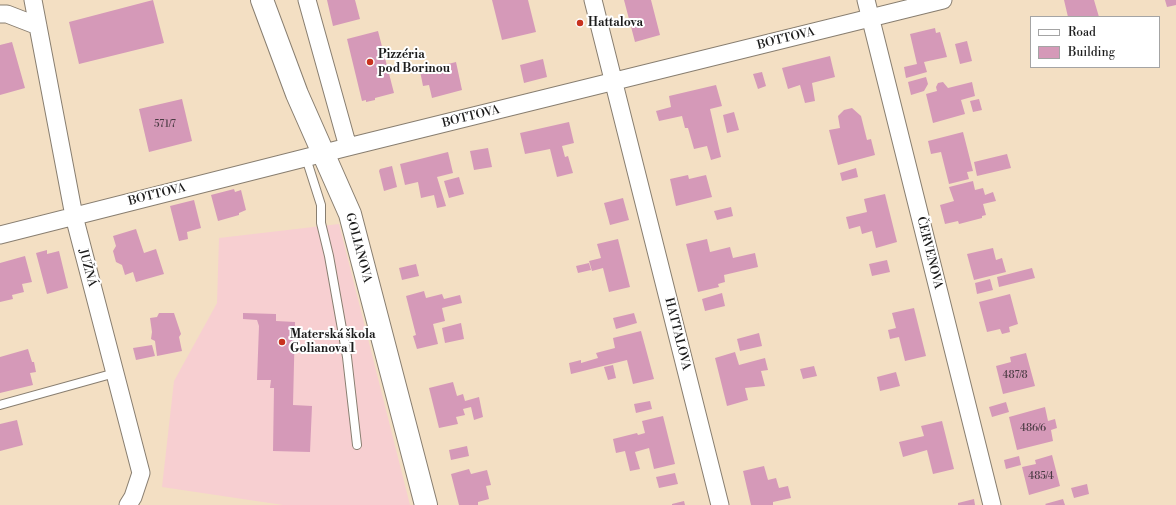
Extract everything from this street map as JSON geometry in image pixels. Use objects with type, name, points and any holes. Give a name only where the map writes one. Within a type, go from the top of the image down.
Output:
[{"type":"street","name":"JUŽNÁ","points":[[33,0],[74,216],[141,473],[133,497],[128,505]]},
{"type":"street","name":"GOLIANOVA","points":[[262,0],[297,94],[315,156],[350,214],[426,505]]},
{"type":"street","points":[[307,0],[348,147]]},
{"type":"street","name":"HATTALOVA","points":[[593,0],[720,505]]},
{"type":"street","name":"ČERVENOVA","points":[[866,0],[992,505]]},
{"type":"street","name":"BOTTOVA","points":[[0,235],[348,147],[943,0]]},
{"type":"street","points":[[0,14],[7,14],[38,26]]},
{"type":"lane","name":"GOLIANOVA","points":[[315,156],[321,205],[321,223],[329,256],[347,357],[357,445]]},
{"type":"lane","points":[[0,405],[115,373]]},
{"type":"shaded area","name":"Materská škola Golianova 1","points":[[339,224],[410,505],[283,505],[162,487],[174,381],[217,303],[219,238]]},
{"type":"building","points":[[153,0],[164,43],[79,64],[69,22]]},
{"type":"building","points":[[327,0],[355,0],[360,19],[333,26]]},
{"type":"building","points":[[492,0],[528,0],[536,32],[502,40]]},
{"type":"building","points":[[624,0],[651,0],[660,35],[635,42]]},
{"type":"building","points":[[1064,0],[1094,0],[1099,16],[1068,16]]},
{"type":"building","points":[[1165,0],[1176,0],[1176,5],[1167,7]]},
{"type":"building","points":[[935,28],[936,33],[940,32],[947,57],[924,62],[927,72],[906,78],[904,67],[917,64],[910,34]]},
{"type":"building","points":[[378,31],[394,93],[366,102],[366,100],[362,101],[347,39]]},
{"type":"building","points":[[967,41],[972,61],[960,64],[955,44]]},
{"type":"building","points":[[12,42],[25,88],[0,95],[0,45]]},
{"type":"building","points":[[830,56],[835,77],[812,83],[815,101],[805,103],[800,85],[788,89],[782,68]]},
{"type":"building","points":[[543,59],[547,77],[524,83],[520,65]]},
{"type":"building","points":[[456,62],[462,90],[432,98],[429,85],[423,86],[420,71]]},
{"type":"building","points":[[762,72],[766,86],[758,89],[753,74]]},
{"type":"building","points":[[926,77],[928,84],[924,91],[911,95],[908,82]]},
{"type":"building","points":[[943,82],[948,88],[972,82],[975,96],[961,100],[965,114],[933,123],[926,94],[937,91],[936,87],[938,83]]},
{"type":"building","points":[[716,85],[722,106],[710,109],[721,157],[711,160],[707,146],[694,149],[688,128],[685,128],[682,116],[659,121],[656,111],[671,107],[669,96]]},
{"type":"building","points":[[182,99],[192,141],[149,152],[139,109]]},
{"type":"building","points":[[979,99],[982,110],[973,112],[970,101]]},
{"type":"building","points":[[852,108],[861,116],[867,140],[871,139],[875,155],[838,165],[829,130],[840,128],[838,116],[844,110]]},
{"type":"building","points":[[734,112],[739,130],[727,133],[723,115]]},
{"type":"building","points":[[569,122],[574,143],[562,146],[565,157],[568,156],[573,173],[557,177],[550,149],[525,154],[520,133]]},
{"type":"building","points":[[963,132],[973,171],[967,172],[969,179],[949,184],[941,152],[931,154],[928,141]]},
{"type":"building","points":[[488,148],[492,167],[474,170],[470,151]]},
{"type":"building","points":[[448,152],[453,173],[437,177],[446,206],[437,208],[434,195],[421,198],[418,182],[405,185],[400,164]]},
{"type":"building","points":[[1007,154],[1011,168],[977,176],[974,162]]},
{"type":"building","points":[[392,166],[397,187],[384,191],[379,171],[380,169]]},
{"type":"building","points":[[856,168],[858,177],[842,181],[840,173]]},
{"type":"building","points":[[688,175],[689,179],[706,175],[712,197],[676,206],[670,179]]},
{"type":"building","points":[[459,177],[464,194],[449,198],[444,181]]},
{"type":"building","points":[[973,181],[975,190],[983,188],[985,195],[993,192],[996,201],[983,204],[986,215],[982,216],[982,218],[959,224],[958,221],[945,224],[940,205],[954,201],[949,187]]},
{"type":"building","points":[[234,189],[235,192],[241,190],[246,210],[239,213],[239,215],[218,221],[211,195]]},
{"type":"building","points":[[885,194],[897,242],[876,248],[872,231],[862,234],[860,226],[849,229],[846,217],[867,212],[864,199]]},
{"type":"building","points":[[623,198],[629,220],[610,225],[604,203]]},
{"type":"building","points":[[194,200],[201,228],[187,232],[188,239],[179,241],[170,206]]},
{"type":"building","points":[[731,207],[733,216],[717,220],[714,211]]},
{"type":"building","points":[[136,229],[144,253],[156,249],[164,274],[136,282],[133,272],[125,275],[122,265],[116,262],[113,251],[116,246],[113,236]]},
{"type":"building","points":[[618,239],[630,287],[609,292],[603,268],[592,271],[589,261],[601,258],[597,244]]},
{"type":"building","points":[[707,239],[710,252],[730,247],[733,258],[755,253],[758,267],[724,275],[725,282],[718,284],[719,287],[698,292],[686,244]]},
{"type":"building","points":[[993,248],[996,260],[1002,258],[1006,272],[974,280],[967,254]]},
{"type":"building","points":[[47,250],[47,254],[59,251],[68,288],[47,294],[36,253]]},
{"type":"building","points":[[25,256],[32,282],[22,284],[24,292],[12,295],[13,299],[0,302],[0,263]]},
{"type":"building","points":[[887,260],[890,272],[872,276],[869,264]]},
{"type":"building","points":[[589,263],[591,270],[578,273],[576,266]]},
{"type":"building","points":[[416,264],[419,276],[402,280],[399,268]]},
{"type":"building","points":[[1032,268],[1035,278],[999,287],[997,277]]},
{"type":"building","points":[[990,279],[993,290],[977,294],[975,283]]},
{"type":"building","points":[[424,291],[426,298],[442,294],[444,299],[460,295],[462,303],[442,308],[445,321],[433,324],[438,344],[417,349],[413,336],[416,335],[406,296]]},
{"type":"building","points":[[722,293],[725,306],[705,311],[702,299]]},
{"type":"building","points":[[1010,294],[1018,324],[1009,327],[1010,332],[1002,334],[1000,329],[987,332],[979,302]]},
{"type":"building","points":[[914,308],[926,356],[905,361],[899,337],[890,339],[888,330],[896,328],[892,313]]},
{"type":"building","points":[[159,313],[174,313],[181,334],[179,337],[182,351],[157,356],[155,341],[151,339],[152,332],[150,318],[157,317]]},
{"type":"building","points":[[243,313],[276,314],[276,321],[295,322],[293,405],[312,406],[310,452],[273,451],[274,388],[270,388],[271,380],[257,380],[259,326],[257,320],[243,319]]},
{"type":"building","points":[[634,313],[637,323],[616,329],[613,318]]},
{"type":"building","points":[[461,323],[464,339],[445,343],[442,328]]},
{"type":"building","points":[[641,331],[654,379],[633,384],[627,360],[571,374],[569,363],[581,360],[581,363],[598,358],[596,353],[615,348],[613,338]]},
{"type":"building","points":[[759,333],[762,346],[740,351],[737,339]]},
{"type":"building","points":[[152,345],[155,356],[136,360],[133,348]]},
{"type":"building","points":[[28,349],[32,362],[34,362],[36,372],[30,373],[33,385],[0,393],[0,357]]},
{"type":"building","points":[[735,352],[739,365],[765,358],[768,370],[761,371],[765,386],[745,388],[748,400],[727,406],[715,358]]},
{"type":"building","points":[[1026,353],[1035,386],[1003,394],[996,366],[1011,362],[1010,357]]},
{"type":"building","points":[[613,365],[616,378],[608,380],[604,367]]},
{"type":"building","points":[[814,366],[817,376],[803,379],[800,369]]},
{"type":"building","points":[[896,372],[900,386],[880,391],[877,377]]},
{"type":"building","points":[[453,382],[457,396],[463,394],[465,401],[479,397],[483,417],[474,420],[471,407],[463,409],[465,415],[456,417],[458,424],[439,428],[429,388]]},
{"type":"building","points":[[650,401],[652,409],[636,413],[634,404]]},
{"type":"building","points":[[1006,402],[1009,412],[992,417],[989,407]]},
{"type":"building","points":[[1045,407],[1048,421],[1055,419],[1057,428],[1051,430],[1053,441],[1017,450],[1009,417]]},
{"type":"building","points":[[663,416],[675,464],[654,469],[649,448],[635,452],[640,469],[630,471],[625,451],[616,453],[613,439],[637,433],[638,435],[645,433],[642,421]]},
{"type":"building","points":[[17,420],[23,445],[0,451],[0,424]]},
{"type":"building","points":[[942,421],[954,469],[933,474],[927,450],[903,457],[899,442],[924,436],[921,426]]},
{"type":"building","points":[[467,446],[469,456],[451,460],[449,450]]},
{"type":"building","points":[[1052,455],[1060,486],[1029,495],[1022,467],[1036,464],[1035,460]]},
{"type":"building","points":[[1019,456],[1021,465],[1006,469],[1004,460]]},
{"type":"building","points":[[764,466],[768,480],[776,478],[779,488],[788,486],[791,498],[773,502],[773,505],[751,505],[743,471]]},
{"type":"building","points":[[469,469],[471,474],[487,470],[491,485],[486,486],[489,499],[478,502],[478,505],[459,505],[451,474]]},
{"type":"building","points":[[675,473],[678,484],[659,488],[656,477]]},
{"type":"building","points":[[1087,484],[1089,494],[1074,498],[1071,488]]},
{"type":"building","points":[[974,499],[975,505],[958,505],[958,503]]},
{"type":"building","points":[[1063,499],[1065,505],[1045,504]]},
{"type":"building","points":[[684,501],[685,505],[672,505],[672,504]]},
{"type":"place","name":"Hattalova","points":[[580,23]]},
{"type":"place","name":"Pizzéria pod Borinou","points":[[370,62]]},
{"type":"place","name":"Materská škola Golianova 1","points":[[282,342]]}]
